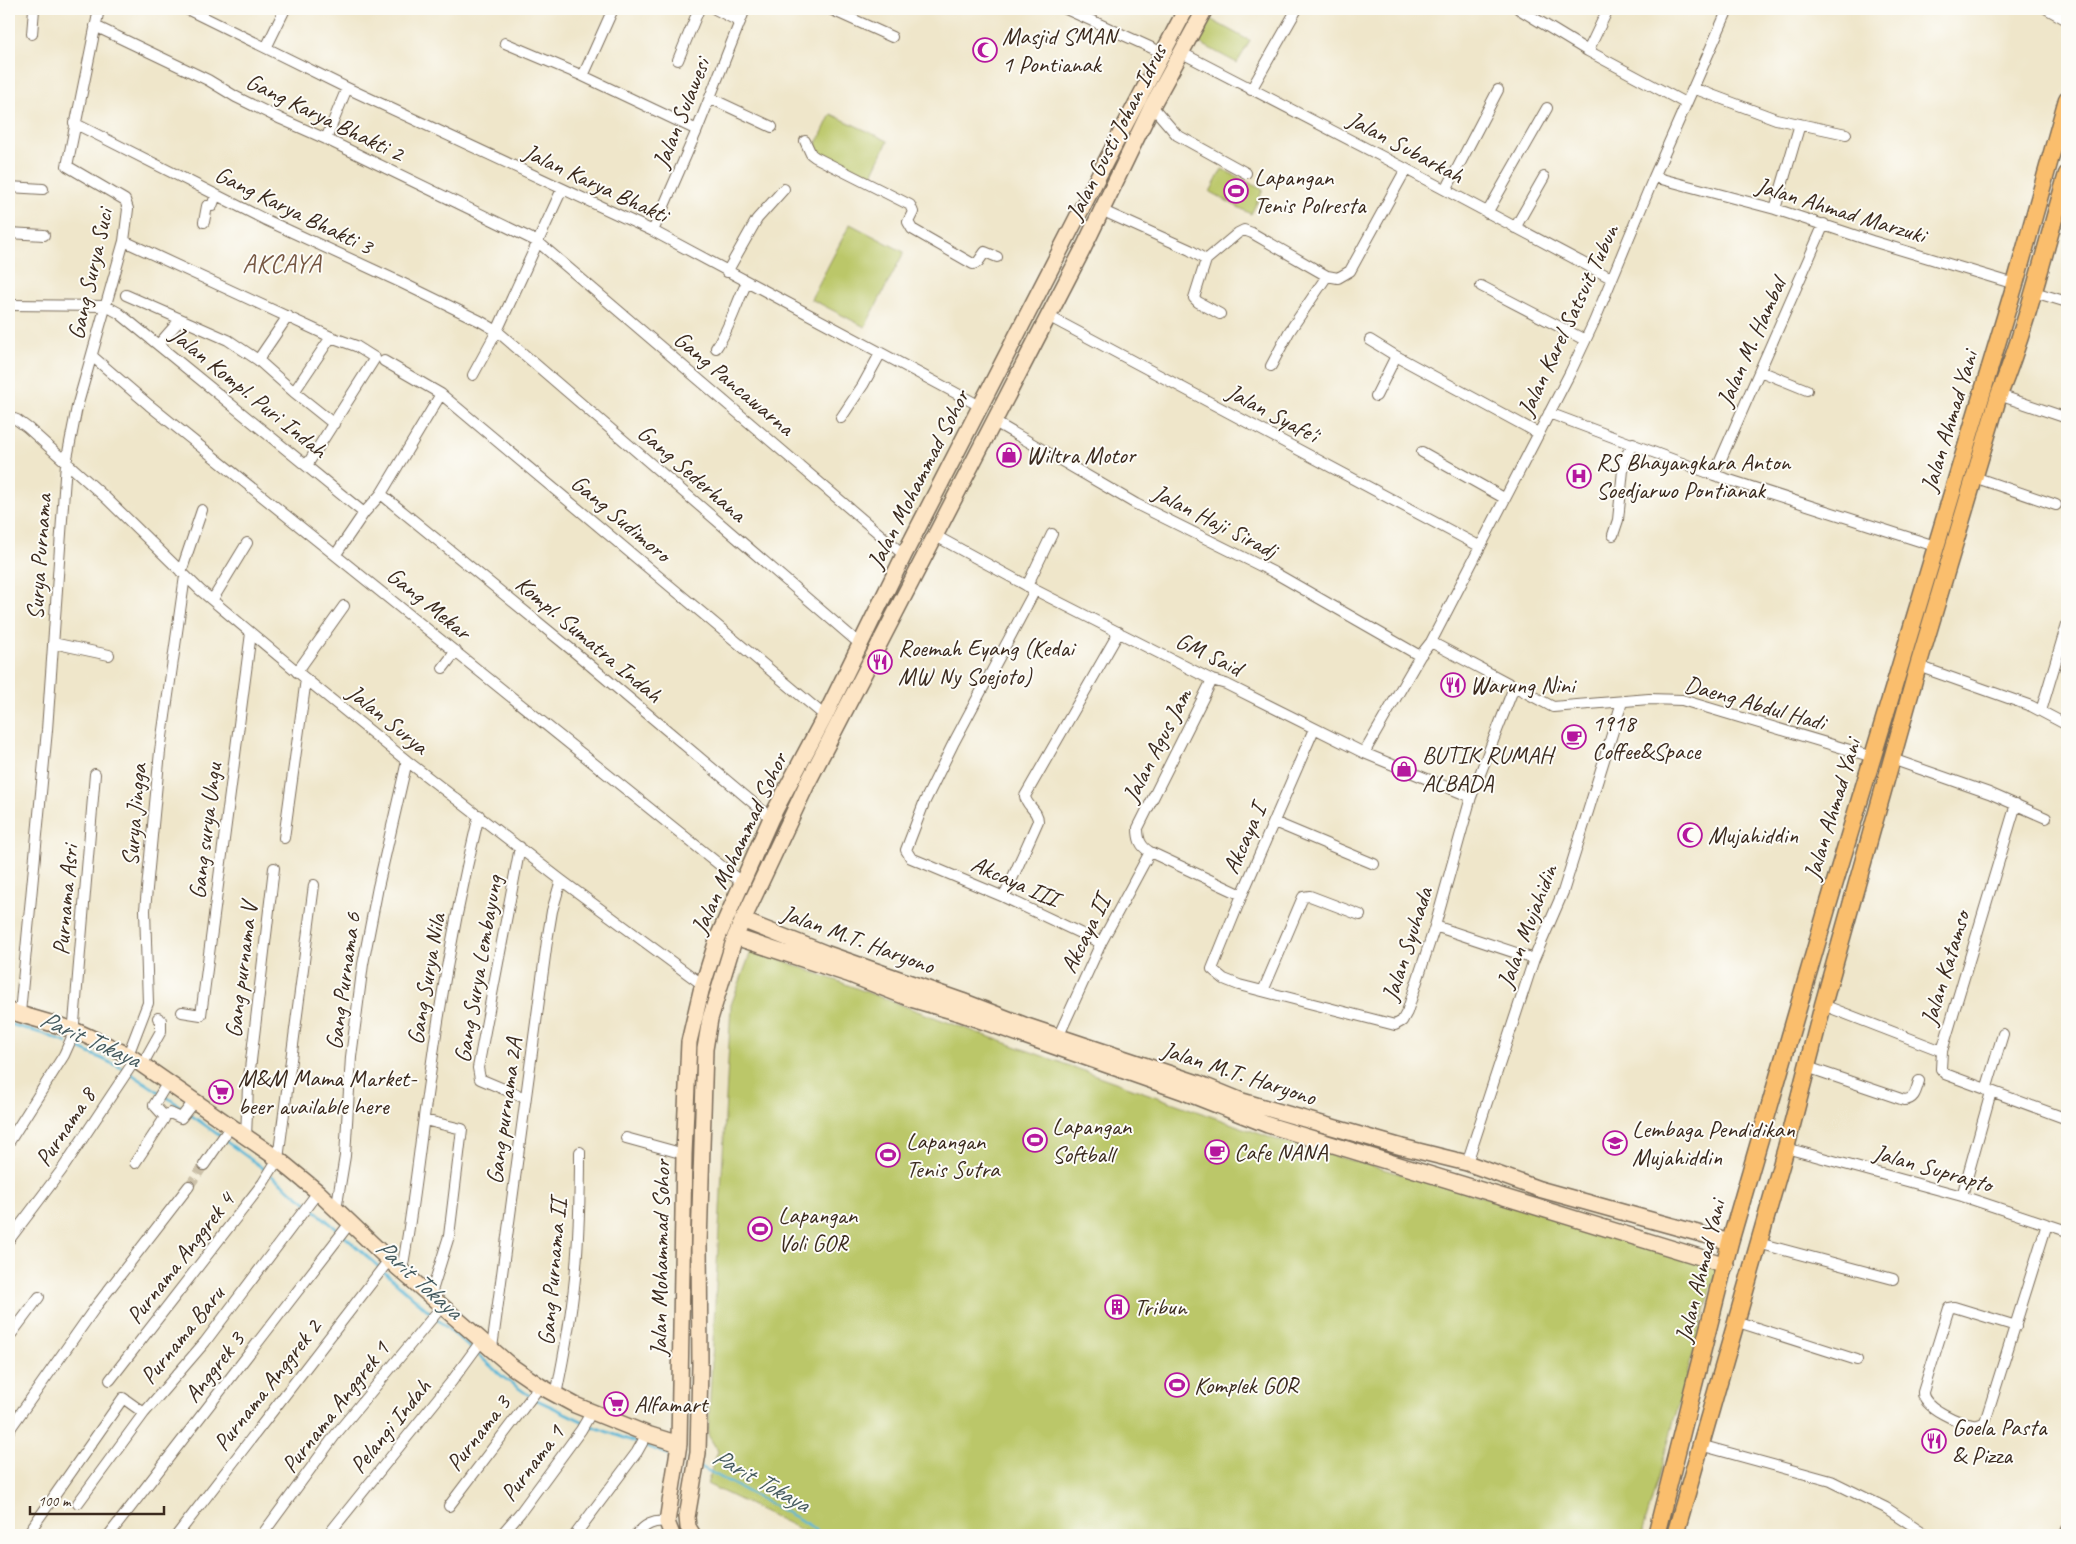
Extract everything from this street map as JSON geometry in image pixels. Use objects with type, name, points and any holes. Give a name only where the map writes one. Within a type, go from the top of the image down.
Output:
[{"type":"main road","name":"Jalan Ahmad Yani","points":[[1656,1535],[1726,1265],[1730,1242],[1826,912],[2015,284],[2067,99]]},
{"type":"main road","name":"Jalan Ahmad Yani","points":[[1675,1535],[1706,1420],[1786,1148],[1847,919],[1918,666],[1999,395],[2034,292],[2067,174]]},
{"type":"main road","points":[[2040,195],[2059,200]]},
{"type":"main road","points":[[1958,472],[1974,477]]},
{"type":"main road","points":[[1826,912],[1847,919]]},
{"type":"main road","points":[[1687,1416],[1706,1420]]},
{"type":"street","points":[[32,34],[34,9]]},
{"type":"street","name":"Gang Surya Suci","points":[[66,463],[77,406],[124,240],[128,209],[126,201],[68,167],[74,123],[99,9]]},
{"type":"street","name":"Jalan Karya Bhakti","points":[[187,9],[347,88],[653,232],[980,406]]},
{"type":"street","points":[[266,48],[285,9]]},
{"type":"street","points":[[583,76],[613,9]]},
{"type":"street","points":[[678,60],[699,9]]},
{"type":"street","points":[[715,9],[740,22]]},
{"type":"street","name":"Jalan Sulawesi","points":[[653,232],[746,9]]},
{"type":"street","points":[[830,9],[892,37]]},
{"type":"street","name":"Jalan Gusti Johan Idrus","points":[[1066,240],[1186,9]]},
{"type":"street","name":"Jalan Gusti Johan Idrus","points":[[1082,249],[1152,106],[1205,9]]},
{"type":"street","points":[[1250,90],[1297,9]]},
{"type":"street","points":[[1519,9],[1588,51],[1685,103]]},
{"type":"street","points":[[1588,51],[1608,9]]},
{"type":"street","name":"Jalan Karel Satsuit Tubun","points":[[1364,753],[1420,656],[1431,642],[1549,414],[1585,340],[1685,103],[1728,9]]},
{"type":"street","points":[[2047,9],[2067,20]]},
{"type":"street","points":[[1072,10],[1163,53]]},
{"type":"street","name":"Gang Karya Bhakti 2","points":[[95,26],[208,80],[281,120],[326,139],[538,242]]},
{"type":"street","points":[[505,43],[583,76],[697,130]]},
{"type":"street","name":"Jalan Subarkah","points":[[1182,53],[1611,278]]},
{"type":"street","points":[[326,139],[347,88]]},
{"type":"street","points":[[1693,88],[1776,119],[1846,134]]},
{"type":"street","points":[[1446,190],[1498,90]]},
{"type":"street","points":[[710,98],[772,127]]},
{"type":"street","points":[[1152,106],[1177,135],[1246,173]]},
{"type":"street","points":[[1487,213],[1547,108]]},
{"type":"street","name":"Gang Karya Bhakti 3","points":[[74,123],[266,220],[480,321],[497,332]]},
{"type":"street","points":[[1775,208],[1800,124]]},
{"type":"street","points":[[805,141],[811,154],[910,205],[913,212],[908,222],[912,229],[973,264],[978,262],[986,252],[997,258]]},
{"type":"street","points":[[1220,314],[1194,298],[1206,260],[1238,233],[1244,230],[1252,233],[1326,276],[1338,278],[1350,271],[1406,169]]},
{"type":"street","points":[[1515,228],[1544,177]]},
{"type":"street","name":"Jalan Ahmad Marzuki","points":[[1654,177],[1775,208],[2015,284]]},
{"type":"street","points":[[9,187],[43,189]]},
{"type":"street","points":[[473,375],[497,332],[562,189]]},
{"type":"street","points":[[727,272],[756,219],[784,189]]},
{"type":"street","points":[[204,222],[207,206],[212,206],[216,195]]},
{"type":"street","points":[[1101,210],[1190,250],[1206,260]]},
{"type":"street","name":"Jalan M. Hambal","points":[[1714,475],[1824,224]]},
{"type":"street","points":[[9,233],[44,236]]},
{"type":"street","name":"Gang Sudimoro","points":[[124,240],[331,337],[356,346],[441,394],[825,716]]},
{"type":"street","points":[[1066,240],[1082,249]]},
{"type":"street","name":"Jalan Mohammad Sohor","points":[[670,1529],[679,1446],[682,1154],[689,1042],[703,985],[718,937],[771,818],[825,716],[904,554],[1066,240]]},
{"type":"street","name":"Gang Pancawarna","points":[[538,242],[904,554]]},
{"type":"street","name":"Jalan Mohammad Sohor","points":[[693,1535],[688,1528],[687,1517],[698,1453],[700,1365],[699,1244],[705,1050],[710,1019],[742,920],[810,777],[1082,249]]},
{"type":"street","points":[[1271,366],[1292,327],[1326,276]]},
{"type":"street","points":[[716,348],[726,334],[734,308],[747,282]]},
{"type":"street","points":[[1481,286],[1585,340]]},
{"type":"street","points":[[2034,292],[2067,302]]},
{"type":"street","points":[[126,295],[223,337],[258,360],[334,424]]},
{"type":"street","points":[[9,305],[106,306]]},
{"type":"street","name":"Jalan Kompl. Puri Indah","points":[[106,306],[119,313],[159,344],[364,514]]},
{"type":"street","points":[[258,360],[288,316]]},
{"type":"street","name":"Jalan Syafe'i","points":[[1048,316],[1479,546]]},
{"type":"street","points":[[159,344],[180,320]]},
{"type":"street","name":"Gang Sederhana","points":[[497,332],[861,645]]},
{"type":"street","points":[[294,392],[331,337]]},
{"type":"street","points":[[1370,340],[1538,434]]},
{"type":"street","points":[[841,418],[863,385],[880,354]]},
{"type":"street","name":"Gang Mekar","points":[[92,356],[149,405],[741,882]]},
{"type":"street","points":[[1376,396],[1396,356]]},
{"type":"street","points":[[307,466],[379,359]]},
{"type":"street","points":[[1760,371],[1807,390]]},
{"type":"street","points":[[336,554],[364,514],[381,494],[441,394]]},
{"type":"street","points":[[1999,395],[2067,418]]},
{"type":"street","points":[[1549,414],[1632,443],[1714,475],[1935,546]]},
{"type":"street","name":"Jalan Surya","points":[[9,417],[28,428],[106,498],[183,574],[306,679],[407,761],[561,880],[703,985]]},
{"type":"street","name":"Jalan Haji Siradj","points":[[993,422],[1136,504],[1275,573],[1420,656]]},
{"type":"street","points":[[1614,535],[1618,520],[1624,460],[1632,443]]},
{"type":"street","points":[[1422,452],[1504,498]]},
{"type":"street","name":"Surya Purnama","points":[[15,1012],[53,643],[66,463]]},
{"type":"street","points":[[945,476],[962,482]]},
{"type":"street","points":[[1974,477],[2056,505]]},
{"type":"street","name":"Kompl. Sumatra Indah","points":[[381,494],[572,650],[771,818]]},
{"type":"street","name":"Surya Jingga","points":[[134,1060],[148,1003],[145,910],[160,751],[183,574],[202,510]]},
{"type":"street","points":[[1031,588],[1052,534]]},
{"type":"street","name":"GM Said","points":[[934,536],[1031,588],[1212,680],[1226,684],[1364,753],[1471,797]]},
{"type":"street","points":[[213,599],[247,543]]},
{"type":"street","name":"Akcaya III","points":[[1031,588],[924,803],[906,848],[906,853],[911,858],[1004,897],[1102,943]]},
{"type":"street","points":[[298,672],[344,606]]},
{"type":"street","points":[[2041,711],[2067,624]]},
{"type":"street","points":[[1004,897],[1038,821],[1038,814],[1027,803],[1025,796],[1118,632]]},
{"type":"street","name":"Gang surya Ungu","points":[[182,1012],[202,1015],[251,633]]},
{"type":"street","name":"Daeng Abdul Hadi","points":[[1431,642],[1553,707],[1649,699],[1682,700],[1873,757]]},
{"type":"street","points":[[53,643],[109,655]]},
{"type":"street","points":[[443,668],[456,651]]},
{"type":"street","points":[[1918,666],[2041,711],[2067,725]]},
{"type":"street","points":[[284,838],[306,679]]},
{"type":"street","name":"Jalan Agus Jam","points":[[1150,852],[1141,844],[1138,828],[1212,680]]},
{"type":"street","name":"Jalan Syuhada","points":[[1212,966],[1216,974],[1224,979],[1263,991],[1385,1023],[1399,1023],[1407,1012],[1435,926],[1471,797],[1514,687]]},
{"type":"street","name":"Jalan Mujahidin","points":[[1467,1163],[1534,960],[1563,892],[1622,702]]},
{"type":"street","name":"Akcaya I","points":[[1212,966],[1314,729]]},
{"type":"street","points":[[1892,759],[2016,804],[2046,818]]},
{"type":"street","name":"Gang Purnama 6","points":[[336,1210],[345,1156],[351,1057],[363,964],[378,887],[407,761]]},
{"type":"street","points":[[796,770],[810,777]]},
{"type":"street","name":"Purnama Asri","points":[[9,1142],[64,1055],[74,1032],[95,774]]},
{"type":"street","name":"Jalan Katamso","points":[[1824,1005],[1942,1051],[2016,804]]},
{"type":"street","name":"Gang Surya Nila","points":[[402,1270],[416,1187],[430,1075],[453,936],[465,873],[479,815]]},
{"type":"street","points":[[1274,822],[1374,864]]},
{"type":"street","name":"Gang Surya Lembayung","points":[[520,847],[478,1068],[480,1079],[525,1098]]},
{"type":"street","points":[[1150,852],[1242,895]]},
{"type":"street","name":"Akcaya II","points":[[1059,1036],[1102,943],[1150,852]]},
{"type":"street","name":"Gang purnama V","points":[[246,1137],[248,1086],[274,868]]},
{"type":"street","name":"Gang purnama 2A","points":[[483,1344],[499,1302],[547,941],[552,912],[561,880]]},
{"type":"street","points":[[276,1162],[314,885]]},
{"type":"street","points":[[1263,991],[1303,897],[1310,896],[1360,915]]},
{"type":"street","name":"Jalan M.T. Haryono","points":[[742,920],[822,959],[960,1007],[1059,1036],[1131,1068],[1198,1083],[1242,1101],[1467,1163],[1539,1189],[1730,1242]]},
{"type":"street","points":[[1435,926],[1534,960]]},
{"type":"street","points":[[735,937],[822,959]]},
{"type":"street","points":[[960,1007],[1131,1068],[1184,1092],[1268,1125],[1726,1265]]},
{"type":"street","points":[[15,1012],[74,1032],[134,1060],[168,1082],[230,1128],[246,1137],[315,1195],[336,1210],[348,1226],[387,1262],[402,1270],[431,1294],[440,1309],[538,1389],[556,1395],[589,1416],[645,1438],[679,1446]]},
{"type":"street","points":[[134,1060],[160,1031],[161,1020],[158,1018]]},
{"type":"street","points":[[1962,1196],[2003,1034]]},
{"type":"street","points":[[689,1042],[705,1050]]},
{"type":"street","points":[[1942,1051],[1941,1068],[1943,1073],[2067,1118]]},
{"type":"street","name":"Purnama 8","points":[[9,1240],[61,1171],[134,1060]]},
{"type":"street","points":[[1807,1067],[1904,1100],[1914,1096],[1919,1081]]},
{"type":"street","points":[[164,1116],[154,1105],[168,1082]]},
{"type":"street","points":[[135,1163],[160,1127],[164,1116],[169,1113],[179,1118],[184,1116],[193,1102]]},
{"type":"street","points":[[424,1120],[462,1129],[449,1236],[431,1294]]},
{"type":"street","points":[[204,1165],[230,1128]]},
{"type":"street","points":[[626,1138],[682,1154]]},
{"type":"street","points":[[1396,1164],[1402,1146]]},
{"type":"street","name":"Jalan Suprapto","points":[[1786,1148],[1962,1196],[2067,1231]]},
{"type":"street","name":"Gang Purnama II","points":[[556,1395],[567,1342],[575,1278],[580,1152]]},
{"type":"street","name":"Purnama Anggrek 4","points":[[110,1380],[263,1183],[276,1162]]},
{"type":"street","points":[[9,1430],[97,1305],[189,1186]]},
{"type":"street","points":[[1535,1207],[1539,1189]]},
{"type":"street","name":"Purnama Baru","points":[[78,1503],[144,1413],[205,1342],[315,1195]]},
{"type":"street","points":[[2016,1326],[1954,1307],[1949,1308],[1923,1392],[1923,1398],[1926,1402],[1933,1408],[1976,1426],[1982,1424],[1987,1417],[2016,1326],[2047,1224]]},
{"type":"street","name":"Anggrek 3","points":[[109,1535],[234,1372],[336,1244],[348,1226]]},
{"type":"street","points":[[682,1243],[699,1244]]},
{"type":"street","points":[[1758,1243],[1893,1279]]},
{"type":"street","name":"Purnama Anggrek 2","points":[[177,1535],[387,1262]]},
{"type":"street","points":[[9,1337],[39,1298]]},
{"type":"street","name":"Purnama Anggrek 1","points":[[262,1535],[336,1434],[440,1309]]},
{"type":"street","points":[[1735,1321],[1857,1360]]},
{"type":"street","name":"Pelangi Indah","points":[[328,1535],[468,1359],[483,1344]]},
{"type":"street","name":"Purnama 3","points":[[449,1506],[538,1389]]},
{"type":"street","points":[[27,1535],[123,1398],[144,1413]]},
{"type":"street","name":"Purnama 1","points":[[501,1535],[520,1513],[581,1430],[589,1416]]},
{"type":"street","points":[[575,1535],[637,1452],[645,1438]]},
{"type":"street","points":[[1700,1445],[1831,1481],[1886,1508],[1927,1535]]},
{"type":"street","points":[[636,1535],[649,1524],[670,1529]]},
{"type":"street","points":[[2065,1535],[2067,1530]]},
{"type":"green space","points":[[1208,18],[1250,41],[1237,63],[1196,41]]},
{"type":"green space","points":[[831,114],[888,141],[870,179],[813,152]]},
{"type":"green space","name":"Lapangan Tenis Polresta","points":[[1222,169],[1263,190],[1251,214],[1210,192]]},
{"type":"green space","points":[[850,224],[904,252],[865,327],[811,299]]},
{"type":"green space","points":[[752,949],[928,1015],[1280,1141],[1719,1261],[1642,1535],[812,1535],[707,1484],[718,1451],[708,1435],[731,1005]]},
{"type":"waterway","name":"Parit Tokaya","points":[[9,1024],[67,1043]]},
{"type":"waterway","name":"Parit Tokaya","points":[[72,1045],[126,1070]]},
{"type":"waterway","name":"Parit Tokaya","points":[[130,1073],[159,1092]]},
{"type":"waterway","name":"Parit Tokaya","points":[[164,1095],[184,1109]]},
{"type":"waterway","name":"Parit Tokaya","points":[[188,1113],[220,1136]]},
{"type":"waterway","name":"Parit Tokaya","points":[[224,1140],[268,1172]]},
{"type":"waterway","name":"Parit Tokaya","points":[[272,1176],[307,1203]]},
{"type":"waterway","name":"Parit Tokaya","points":[[311,1207],[339,1231]]},
{"type":"waterway","name":"Parit Tokaya","points":[[343,1235],[380,1268]]},
{"type":"waterway","name":"Parit Tokaya","points":[[384,1272],[432,1314]]},
{"type":"waterway","name":"Parit Tokaya","points":[[436,1318],[471,1349]]},
{"type":"waterway","name":"Parit Tokaya","points":[[476,1353],[504,1378],[530,1396]]},
{"type":"waterway","name":"Parit Tokaya","points":[[535,1399],[584,1422]]},
{"type":"waterway","name":"Parit Tokaya","points":[[589,1425],[640,1444]]},
{"type":"waterway","name":"Parit Tokaya","points":[[645,1446],[673,1456]]},
{"type":"waterway","name":"Parit Tokaya","points":[[701,1467],[806,1523],[822,1535]]},
{"type":"tunnel","points":[[189,1186],[204,1165]]},
{"type":"place","name":"Masjid SMAN 1 Pontianak","points":[[985,50]]},
{"type":"place","name":"Lapangan Tenis Polresta","points":[[1236,191]]},
{"type":"place","name":"Wiltra Motor","points":[[1009,455]]},
{"type":"place","name":"RS Bhayangkara Anton Soedjarwo Pontianak","points":[[1579,476]]},
{"type":"place","name":"Roemah Eyang (Kedai MW Ny Soejoto)","points":[[880,662]]},
{"type":"place","name":"Warung Nini","points":[[1453,685]]},
{"type":"place","name":"1918 Coffee&Space","points":[[1574,737]]},
{"type":"place","name":"BUTIK RUMAH ALBADA","points":[[1404,769]]},
{"type":"place","name":"Mujahiddin","points":[[1690,835]]},
{"type":"place","name":"M&M Mama Market- beer available here","points":[[221,1092]]},
{"type":"place","name":"Lapangan Softball","points":[[1035,1140]]},
{"type":"place","name":"Lembaga Pendidikan Mujahiddin","points":[[1615,1143]]},
{"type":"place","name":"Cafe NANA","points":[[1217,1152]]},
{"type":"place","name":"Lapangan Tenis Sutra","points":[[888,1155]]},
{"type":"place","name":"Lapangan Voli GOR","points":[[760,1229]]},
{"type":"place","name":"Tribun","points":[[1117,1307]]},
{"type":"place","name":"Komplek GOR","points":[[1177,1385]]},
{"type":"place","name":"Alfamart","points":[[616,1404]]},
{"type":"place","name":"Goela Pasta & Pizza","points":[[1934,1441]]},
{"type":"district","name":"AKCAYA","points":[[282,263]]}]
